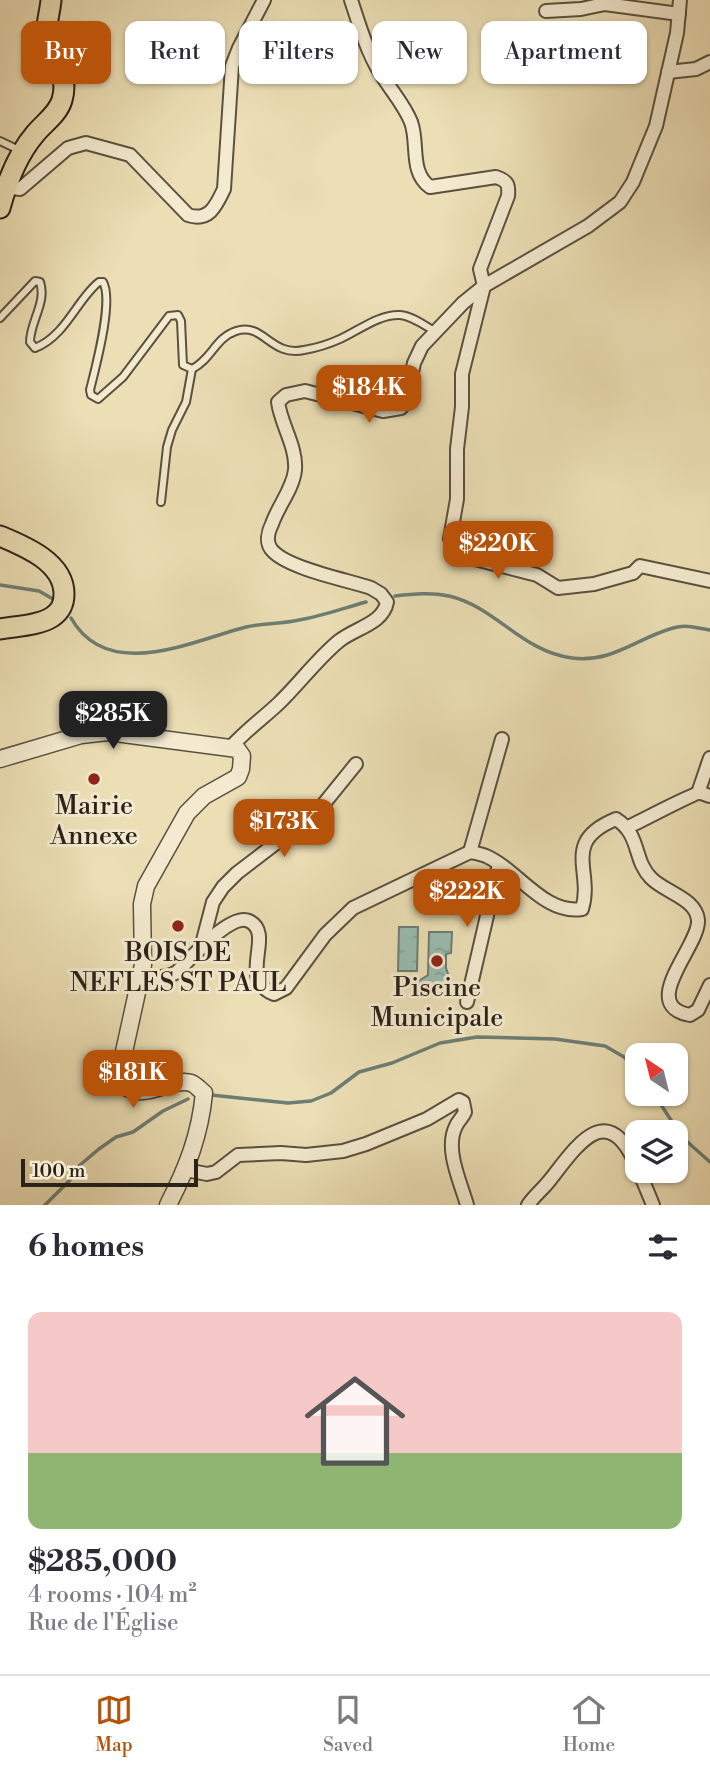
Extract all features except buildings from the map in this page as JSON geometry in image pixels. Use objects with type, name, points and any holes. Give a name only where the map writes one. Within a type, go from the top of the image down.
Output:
[{"type":"main road","points":[[2,201],[23,152],[34,135],[56,113],[63,93],[63,74],[47,44],[51,0]]},
{"type":"main road","points":[[0,536],[30,549],[55,569],[63,582],[65,597],[61,610],[50,618],[0,629]]},
{"type":"street","points":[[2,201],[68,148],[86,143],[130,155],[188,215],[196,218],[208,215],[217,205],[224,189],[232,66],[264,0]]},
{"type":"street","points":[[351,0],[371,57],[410,119],[416,136],[419,175],[424,183],[430,187],[496,177],[505,180],[509,186],[508,196],[480,269],[484,286],[462,374],[463,407],[457,449],[457,499],[450,539],[463,556],[537,575],[558,588],[594,584],[633,573],[640,566],[710,581]]},
{"type":"street","points":[[230,748],[339,641],[374,621],[386,610],[387,602],[371,588],[298,565],[280,557],[270,548],[267,536],[295,469],[295,457],[278,402],[286,395],[305,391],[383,411],[401,408],[407,401],[414,363],[422,346],[434,331],[484,286],[588,226],[620,202],[646,155],[656,126],[680,0]]},
{"type":"street","points":[[546,11],[581,9],[605,4],[679,14]]},
{"type":"street","points":[[668,72],[696,69],[710,62]]},
{"type":"street","points":[[0,759],[81,735],[108,732],[237,749],[242,756],[242,769],[238,777],[204,796],[187,813],[146,886],[142,904],[141,975],[120,1070],[121,1079],[138,1092],[151,1091],[178,1082],[192,1083],[204,1093],[201,1120],[186,1170],[168,1205]]},
{"type":"street","points":[[470,852],[502,739]]},
{"type":"street","points":[[628,827],[704,794],[710,758]]},
{"type":"street","points":[[201,948],[213,902],[223,887],[317,811],[356,764]]},
{"type":"street","points":[[141,975],[168,977],[237,919],[247,919],[256,926],[259,938],[256,978],[264,990],[274,994],[286,988],[325,935],[353,908],[470,852],[486,856],[499,864],[557,907],[571,911],[582,909],[585,898],[581,865],[586,842],[598,827],[616,819],[628,827],[646,872],[652,880],[690,904],[696,913],[697,932],[671,979],[669,992],[673,1006],[680,1013],[691,1015],[698,1010],[710,985]]},
{"type":"street","points":[[467,1002],[499,864]]},
{"type":"street","points":[[186,1170],[207,1174],[216,1172],[238,1155],[306,1155],[343,1151],[427,1119],[459,1100],[464,1102],[465,1112],[455,1127],[453,1149],[467,1205]]},
{"type":"street","points":[[528,1205],[571,1151],[596,1134],[613,1132],[621,1137],[625,1145]]},
{"type":"street","points":[[644,1183],[653,1205]]},
{"type":"lane","points":[[0,141],[23,152]]},
{"type":"lane","points":[[0,318],[26,288],[35,281],[40,282],[42,297],[30,334],[30,342],[36,348],[57,332],[75,313],[93,286],[103,282],[106,302],[99,362],[92,380],[91,395],[98,399],[109,391],[139,357],[160,326],[174,314],[178,315],[181,321],[183,365],[192,369]]},
{"type":"lane","points":[[192,369],[204,363],[219,341],[239,330],[251,330],[280,350],[291,352],[338,340],[387,317],[400,315],[434,331]]},
{"type":"lane","points":[[161,502],[167,447],[186,401],[192,369]]},
{"type":"water","points":[[399,927],[418,927],[417,971],[398,971]]},
{"type":"water","name":"Piscine Municipale","points":[[429,932],[452,932],[451,953],[446,954],[446,968],[451,982],[443,987],[441,984],[424,994],[417,982],[428,975]]},
{"type":"waterway","points":[[0,585],[39,591],[53,599]]},
{"type":"waterway","points":[[395,596],[449,596],[481,609],[538,647],[572,658],[600,657],[678,627],[710,630]]},
{"type":"waterway","points":[[71,618],[87,638],[106,649],[128,653],[152,652],[246,627],[308,618],[366,602]]},
{"type":"waterway","points":[[211,1095],[288,1103],[311,1101],[331,1093],[359,1072],[392,1063],[440,1043],[477,1037],[555,1039],[605,1046],[625,1058]]},
{"type":"waterway","points":[[45,1205],[69,1181],[80,1165],[99,1149],[116,1137],[133,1132],[163,1111],[188,1099]]},
{"type":"waterway","points":[[662,1106],[682,1137],[710,1162]]},
{"type":"place","name":"Mairie Annexe","points":[[94,779]]},
{"type":"place","name":"BOIS DE NEFLES ST PAUL","points":[[178,926]]},
{"type":"place","name":"Piscine Municipale","points":[[437,961]]}]
